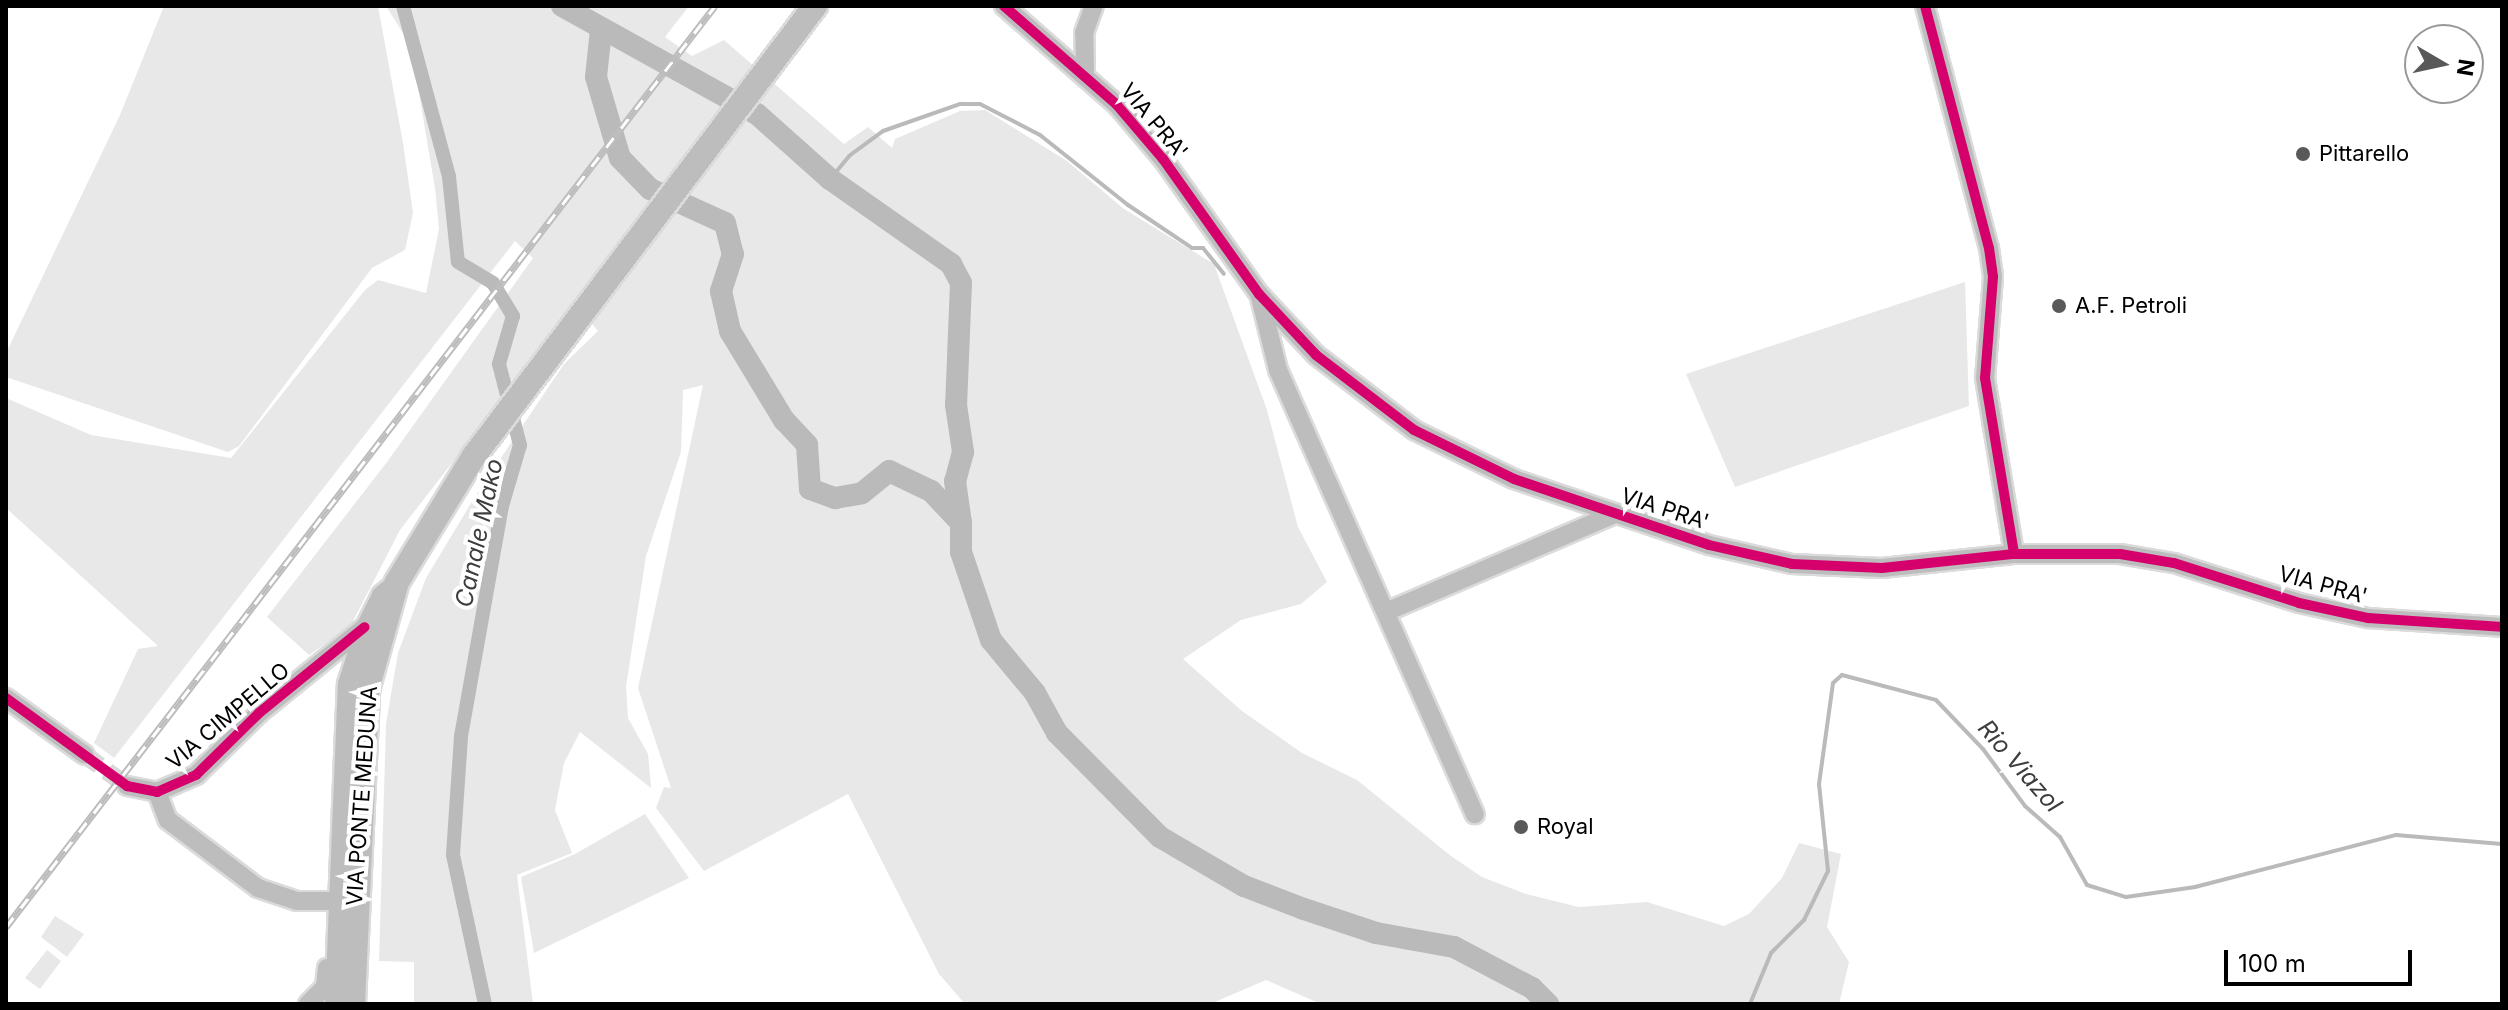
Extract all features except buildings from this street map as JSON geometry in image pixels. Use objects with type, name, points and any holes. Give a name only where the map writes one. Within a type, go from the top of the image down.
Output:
[{"type":"main road","name":"VIA PONTE MEDUNA","points":[[353,1004],[340,907],[367,690],[397,582],[441,502],[474,456],[815,6]]},
{"type":"street","name":"VIA PRA'","points":[[1004,6],[1085,72],[1163,159],[1259,294],[1338,375],[1414,430],[1514,479],[1751,556],[1837,569],[2014,554],[2120,554],[2174,563],[2299,603],[2368,618],[2502,627]]},
{"type":"street","points":[[1057,47],[1093,6]]},
{"type":"street","points":[[1085,72],[1084,33],[1093,6]]},
{"type":"street","points":[[1925,6],[1989,248],[1993,277],[1985,378],[2014,554]]},
{"type":"street","points":[[1259,294],[1278,370],[1475,814]]},
{"type":"street","points":[[1386,612],[1615,514]]},
{"type":"street","name":"VIA PONTE MEDUNA","points":[[334,1004],[347,684],[365,627],[381,595],[397,582]]},
{"type":"street","name":"VIA CIMPELLO","points":[[127,786],[157,792],[196,775],[259,713],[365,627]]},
{"type":"street","points":[[308,675],[333,674],[347,684]]},
{"type":"street","points":[[6,698],[85,755]]},
{"type":"street","name":"VIA PONTE MEDUNA","points":[[157,792],[168,820],[258,888],[297,901],[340,907]]},
{"type":"street","name":"VIA PONTE MEDUNA","points":[[308,1004],[325,987],[340,907]]},
{"type":"street","name":"VIA PONTE MEDUNA","points":[[340,907],[362,948],[363,1004]]},
{"type":"shaded area","points":[[164,6],[378,6],[403,143],[413,213],[405,250],[372,268],[239,446],[228,452],[6,377],[6,353],[120,115]]},
{"type":"shaded area","points":[[386,6],[689,6],[665,37],[692,56],[724,40],[844,144],[868,127],[892,148],[895,139],[960,111],[985,110],[1067,161],[1124,209],[1214,264],[1267,410],[1298,527],[1327,582],[1301,604],[1241,620],[1183,659],[1242,711],[1302,753],[1357,780],[1451,856],[1482,877],[1526,894],[1579,907],[1647,902],[1724,926],[1749,914],[1782,878],[1799,843],[1841,854],[1827,927],[1849,962],[1839,1004],[1321,1004],[1266,980],[1210,1004],[965,1004],[939,974],[848,794],[704,871],[656,808],[664,787],[671,788],[638,688],[703,385],[683,390],[681,452],[646,556],[626,687],[628,718],[648,754],[651,788],[580,732],[564,763],[555,810],[572,853],[517,875],[533,1004],[414,1004],[414,962],[379,961],[386,724],[398,653],[426,578],[476,495],[564,364],[598,331],[575,304],[400,530],[350,627],[309,655],[267,617],[387,462],[533,258],[515,241],[114,758],[94,743],[138,649],[158,646],[6,508],[6,398],[91,435],[231,458],[365,290],[378,280],[426,293],[439,229],[435,188],[411,46]]},
{"type":"shaded area","points":[[1965,282],[1969,406],[1735,487],[1686,374]]},
{"type":"shaded area","points":[[645,814],[689,878],[534,953],[521,877],[575,854]]},
{"type":"shaded area","points":[[55,916],[84,934],[67,957],[41,937]]},
{"type":"shaded area","points":[[47,950],[61,961],[40,989],[25,978]]},
{"type":"waterway","name":"Canale Mako","points":[[403,6],[449,177],[458,262],[493,283],[513,316],[499,364],[520,445],[502,506],[461,737],[453,855],[485,1004]]},
{"type":"waterway","points":[[562,6],[757,114],[830,179],[951,264],[961,283],[956,405],[963,452],[955,481],[961,523]]},
{"type":"waterway","points":[[601,30],[596,77],[620,158],[650,189],[725,223],[733,254],[721,291],[730,331],[784,420],[807,445],[810,489],[835,498],[862,493],[889,471],[931,491],[961,523],[961,552],[991,640],[1035,693],[1057,733],[1160,837],[1244,886],[1304,909],[1376,933],[1454,947],[1532,988],[1548,1004]]},
{"type":"waterway","points":[[830,179],[849,156],[883,131],[960,104],[980,104],[1040,135],[1128,205],[1192,248],[1203,248],[1224,274]]},
{"type":"waterway","name":"Rio Viazol","points":[[1750,1004],[1771,953],[1804,920],[1828,871],[1819,784],[1833,683],[1842,675],[1936,700],[1983,749],[2025,806],[2060,837],[2087,885],[2126,897],[2195,887],[2396,835],[2502,844]]},
{"type":"tunnel","points":[[85,755],[127,786]]},
{"type":"railway","points":[[6,927],[715,6]]},
{"type":"cycle path","points":[[1004,6],[1117,105],[1163,159],[1259,294],[1316,355],[1414,430],[1514,479],[1709,545],[1792,564],[1882,568],[2014,554],[2120,554],[2174,563],[2299,603],[2368,618],[2502,627]]},
{"type":"cycle path","points":[[1925,6],[1989,248],[1993,277],[1985,378],[2014,554]]},
{"type":"cycle path","points":[[6,698],[127,786],[157,792],[196,775],[259,713],[365,627]]},
{"type":"place","name":"Pittarello","points":[[2303,154]]},
{"type":"place","name":"A.F. Petroli","points":[[2059,306]]},
{"type":"place","name":"Royal","points":[[1521,827]]}]
